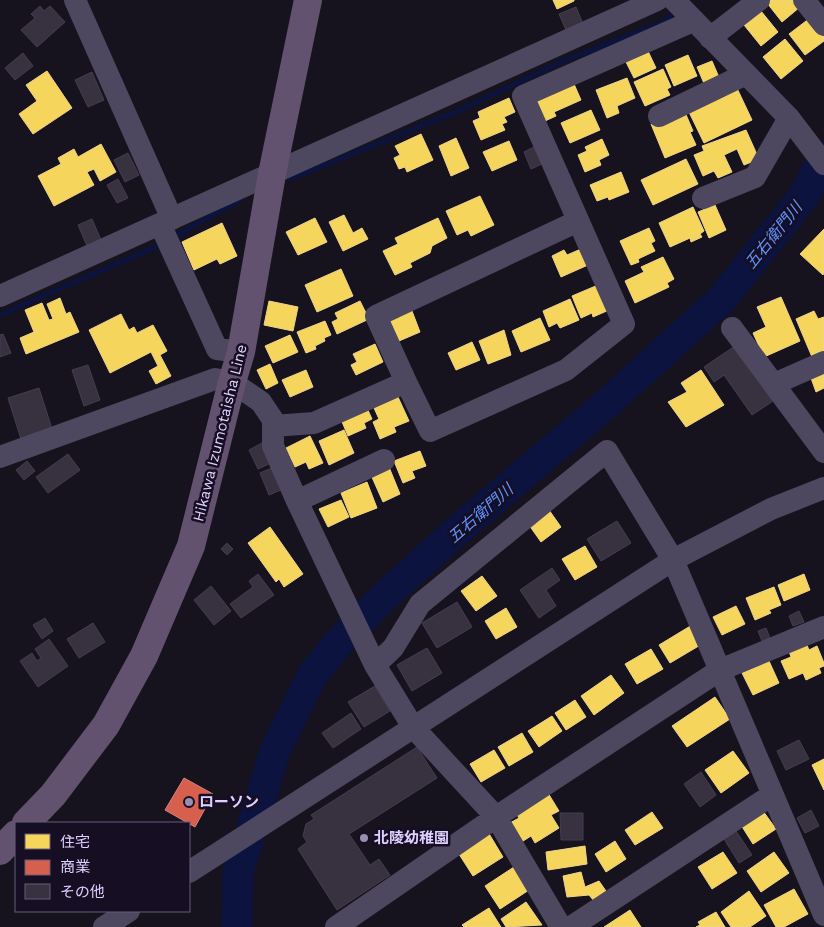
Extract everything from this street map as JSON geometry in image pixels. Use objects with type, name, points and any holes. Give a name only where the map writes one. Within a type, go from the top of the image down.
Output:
[{"type":"main road","name":"Hikawa Izumotaisha Line","points":[[27,822],[53,795],[106,725],[144,656],[191,546],[241,352],[272,174],[308,0]]},
{"type":"main road","points":[[0,851],[15,835]]},
{"type":"street","points":[[75,0],[217,349],[241,352]]},
{"type":"street","points":[[0,296],[657,0]]},
{"type":"street","points":[[674,0],[789,118],[824,164]]},
{"type":"street","points":[[710,38],[759,0]]},
{"type":"street","points":[[804,0],[824,25]]},
{"type":"street","points":[[578,221],[376,316],[430,432],[566,370],[624,324],[578,221],[522,96],[693,21]]},
{"type":"street","points":[[659,116],[746,74]]},
{"type":"street","points":[[703,198],[755,178],[789,118]]},
{"type":"street","points":[[732,328],[824,452]]},
{"type":"street","points":[[774,384],[824,362]]},
{"type":"street","points":[[0,456],[215,379],[232,382],[261,402],[273,420],[273,446],[297,501],[376,665],[413,727],[496,817],[561,927]]},
{"type":"street","points":[[273,426],[314,424],[406,382]]},
{"type":"street","points":[[376,665],[393,648],[420,604],[607,451],[673,560],[824,915]]},
{"type":"street","points":[[297,501],[384,460]]},
{"type":"street","points":[[190,871],[673,560],[771,509],[824,488]]},
{"type":"street","points":[[336,927],[496,817],[720,670],[824,627]]},
{"type":"street","points":[[571,927],[772,795]]},
{"type":"street","points":[[104,927],[127,912]]},
{"type":"building: 住宅","points":[[553,0],[574,0],[574,1],[557,9]]},
{"type":"building: 住宅","points":[[771,0],[795,0],[800,7],[782,22],[767,3]]},
{"type":"building: 住宅","points":[[761,11],[778,32],[761,46],[744,25]]},
{"type":"building: 住宅","points":[[810,18],[824,36],[824,41],[805,55],[789,34]]},
{"type":"building: 住宅","points":[[785,39],[803,61],[781,79],[763,57]]},
{"type":"building: 住宅","points":[[647,49],[656,68],[634,78],[625,60]]},
{"type":"building: 住宅","points":[[688,55],[697,76],[674,86],[665,65]]},
{"type":"building: 住宅","points":[[712,61],[721,82],[706,88],[697,67]]},
{"type":"building: 住宅","points":[[663,69],[671,87],[667,89],[670,95],[645,106],[634,82]]},
{"type":"building: 住宅","points":[[47,71],[72,108],[33,134],[19,114],[37,101],[26,85]]},
{"type":"building: 住宅","points":[[627,78],[635,98],[617,106],[619,113],[607,118],[596,90]]},
{"type":"building: 住宅","points":[[574,84],[581,100],[554,112],[556,116],[545,121],[536,101]]},
{"type":"building: 住宅","points":[[735,84],[752,120],[704,143],[688,110]]},
{"type":"building: 住宅","points":[[509,98],[515,112],[504,117],[507,122],[502,124],[505,130],[481,140],[473,121],[480,118],[478,112]]},
{"type":"building: 住宅","points":[[591,110],[600,130],[570,143],[561,123]]},
{"type":"building: 住宅","points":[[684,110],[693,131],[690,132],[696,145],[665,158],[651,124]]},
{"type":"building: 住宅","points":[[746,130],[759,159],[744,165],[737,149],[724,155],[732,172],[718,178],[714,171],[703,176],[694,155],[704,151],[702,146]]},
{"type":"building: 住宅","points":[[421,134],[433,160],[407,172],[405,167],[399,169],[394,158],[400,155],[395,146]]},
{"type":"building: 住宅","points":[[456,138],[469,168],[451,176],[439,146]]},
{"type":"building: 住宅","points":[[602,139],[609,155],[599,160],[601,165],[585,172],[578,155],[587,151],[585,147]]},
{"type":"building: 住宅","points":[[509,141],[517,160],[492,171],[483,152]]},
{"type":"building: 住宅","points":[[101,144],[116,172],[100,181],[94,169],[87,172],[94,185],[54,206],[38,176],[61,164],[58,158],[74,149],[78,157]]},
{"type":"building: 住宅","points":[[686,159],[698,184],[653,205],[641,180]]},
{"type":"building: 住宅","points":[[621,172],[629,192],[609,200],[608,197],[597,201],[590,185]]},
{"type":"building: 住宅","points":[[480,196],[494,225],[471,236],[468,230],[457,235],[446,211]]},
{"type":"building: 住宅","points":[[715,205],[726,230],[709,238],[698,212]]},
{"type":"building: 住宅","points":[[693,207],[704,231],[700,234],[702,237],[691,242],[690,238],[670,247],[659,223]]},
{"type":"building: 住宅","points":[[344,215],[353,233],[362,228],[368,239],[343,251],[329,222]]},
{"type":"building: 住宅","points":[[315,218],[327,242],[298,255],[286,232]]},
{"type":"building: 住宅","points":[[438,218],[447,238],[432,246],[430,253],[410,263],[412,267],[395,275],[383,251],[398,244],[395,238]]},
{"type":"building: 住宅","points":[[222,223],[237,256],[220,264],[217,259],[194,270],[182,242]]},
{"type":"building: 住宅","points":[[649,228],[655,241],[651,243],[655,251],[638,259],[639,262],[631,265],[620,241]]},
{"type":"building: 住宅","points":[[824,229],[824,273],[823,275],[800,254]]},
{"type":"building: 住宅","points":[[581,249],[588,265],[561,277],[552,256],[564,250],[567,255]]},
{"type":"building: 住宅","points":[[663,257],[674,279],[667,283],[669,287],[635,303],[625,281],[644,272],[641,267]]},
{"type":"building: 住宅","points":[[341,269],[353,296],[317,312],[305,285]]},
{"type":"building: 住宅","points":[[598,285],[609,310],[593,317],[592,313],[581,318],[572,296]]},
{"type":"building: 住宅","points":[[781,297],[800,341],[764,357],[753,333],[766,327],[757,307]]},
{"type":"building: 住宅","points":[[60,298],[66,314],[70,312],[79,332],[26,354],[20,338],[34,332],[25,310],[42,303],[49,320],[53,319],[47,304]]},
{"type":"building: 住宅","points":[[570,299],[579,320],[560,328],[557,323],[549,327],[543,311]]},
{"type":"building: 住宅","points":[[269,301],[298,307],[293,331],[264,325]]},
{"type":"building: 住宅","points":[[360,301],[369,319],[337,334],[332,322],[338,319],[335,313]]},
{"type":"building: 住宅","points":[[412,311],[420,332],[399,341],[390,320]]},
{"type":"building: 住宅","points":[[814,311],[818,319],[824,317],[824,352],[812,357],[796,319]]},
{"type":"building: 住宅","points":[[121,314],[129,330],[134,327],[137,333],[153,325],[167,351],[160,355],[171,376],[156,384],[149,371],[158,366],[151,352],[110,373],[89,330]]},
{"type":"building: 住宅","points":[[540,318],[550,340],[521,352],[512,331]]},
{"type":"building: 住宅","points":[[325,321],[331,335],[324,338],[325,341],[315,346],[316,349],[306,353],[297,332]]},
{"type":"building: 住宅","points":[[504,330],[511,355],[488,364],[479,341]]},
{"type":"building: 住宅","points":[[290,335],[298,352],[273,363],[265,346]]},
{"type":"building: 住宅","points":[[472,342],[480,360],[456,370],[448,353]]},
{"type":"building: 住宅","points":[[375,344],[383,362],[356,375],[351,365],[357,362],[353,354]]},
{"type":"building: 住宅","points":[[270,364],[278,383],[266,389],[257,370]]},
{"type":"building: 住宅","points":[[306,370],[313,387],[290,397],[282,380]]},
{"type":"building: 住宅","points":[[701,370],[724,405],[686,427],[668,402],[687,392],[681,383]]},
{"type":"building: 住宅","points":[[824,372],[824,388],[816,392],[811,378]]},
{"type":"building: 住宅","points":[[398,397],[409,421],[394,427],[396,432],[380,439],[373,422],[379,419],[374,408]]},
{"type":"building: 住宅","points":[[366,406],[372,419],[364,423],[366,428],[348,436],[340,417]]},
{"type":"building: 住宅","points":[[344,430],[354,453],[329,465],[319,441]]},
{"type":"building: 住宅","points":[[310,436],[323,463],[309,469],[306,462],[295,467],[286,448]]},
{"type":"building: 住宅","points":[[420,451],[426,466],[412,471],[415,478],[403,483],[394,461]]},
{"type":"building: 住宅","points":[[389,467],[400,494],[383,502],[371,475]]},
{"type":"building: 住宅","points":[[367,482],[377,508],[351,518],[341,493]]},
{"type":"building: 住宅","points":[[341,500],[349,517],[328,527],[319,509]]},
{"type":"building: 住宅","points":[[549,510],[561,527],[541,542],[529,525]]},
{"type":"building: 住宅","points":[[270,527],[303,574],[284,587],[279,579],[276,582],[248,543]]},
{"type":"building: 住宅","points":[[585,546],[597,567],[575,580],[562,559]]},
{"type":"building: 住宅","points":[[804,574],[810,590],[784,601],[778,585]]},
{"type":"building: 住宅","points":[[482,576],[497,596],[476,611],[461,591]]},
{"type":"building: 住宅","points":[[774,587],[781,605],[769,610],[771,613],[755,620],[746,598]]},
{"type":"building: 住宅","points":[[736,606],[745,624],[722,635],[713,617]]},
{"type":"building: 住宅","points":[[506,608],[517,627],[496,639],[485,621]]},
{"type":"building: 住宅","points":[[692,625],[702,644],[670,663],[659,645]]},
{"type":"building: 住宅","points":[[805,640],[809,650],[817,646],[824,666],[819,668],[821,673],[806,680],[803,673],[789,679],[781,661],[791,657],[788,648]]},
{"type":"building: 住宅","points":[[651,649],[663,669],[637,684],[625,664]]},
{"type":"building: 住宅","points":[[769,661],[779,683],[753,695],[742,673]]},
{"type":"building: 住宅","points":[[611,675],[624,693],[594,715],[581,696]]},
{"type":"building: 住宅","points":[[715,697],[730,719],[687,747],[672,726]]},
{"type":"building: 住宅","points":[[575,700],[586,717],[566,730],[555,713]]},
{"type":"building: 住宅","points":[[552,716],[562,731],[539,747],[528,731]]},
{"type":"building: 住宅","points":[[522,733],[533,752],[509,766],[498,747]]},
{"type":"building: 住宅","points":[[494,750],[505,768],[481,782],[470,764]]},
{"type":"building: 住宅","points":[[733,751],[749,773],[721,793],[705,770]]},
{"type":"building: 住宅","points":[[824,759],[824,790],[812,765]]},
{"type":"building: 住宅","points":[[548,793],[559,811],[551,815],[559,828],[535,843],[531,836],[520,843],[508,824],[519,818],[516,813]]},
{"type":"building: 住宅","points":[[763,811],[776,829],[753,844],[741,825]]},
{"type":"building: 住宅","points":[[652,812],[663,828],[635,845],[625,830]]},
{"type":"building: 住宅","points":[[488,832],[503,857],[473,876],[457,851]]},
{"type":"building: 住宅","points":[[615,841],[626,859],[606,872],[595,854]]},
{"type":"building: 住宅","points":[[585,846],[587,864],[548,870],[546,852]]},
{"type":"building: 住宅","points":[[723,852],[737,873],[712,889],[698,867]]},
{"type":"building: 住宅","points":[[774,852],[789,873],[761,892],[747,871]]},
{"type":"building: 住宅","points":[[514,867],[529,890],[500,909],[485,886]]},
{"type":"building: 住宅","points":[[581,872],[585,887],[599,881],[608,894],[594,901],[589,895],[567,897],[563,876]]},
{"type":"building: 住宅","points":[[794,889],[808,914],[784,927],[776,927],[764,905]]},
{"type":"building: 住宅","points":[[749,891],[766,916],[750,927],[731,927],[721,912]]},
{"type":"building: 住宅","points":[[526,902],[542,925],[506,927],[501,919]]},
{"type":"building: 住宅","points":[[489,908],[501,927],[464,927],[462,925]]},
{"type":"building: 住宅","points":[[630,910],[641,927],[604,927]]},
{"type":"building: 住宅","points":[[716,912],[725,927],[696,927],[700,925],[698,922]]},
{"type":"building: 商業","name":"ローソン","points":[[184,778],[213,794],[195,827],[190,824],[190,822],[186,822],[165,810]]},
{"type":"building: その他","points":[[40,6],[44,11],[50,6],[65,22],[37,47],[21,30],[35,18],[31,14]]},
{"type":"building: その他","points":[[576,7],[583,24],[566,30],[559,14]]},
{"type":"building: その他","points":[[23,53],[33,66],[15,80],[5,68]]},
{"type":"building: その他","points":[[92,72],[104,100],[88,107],[75,80]]},
{"type":"building: その他","points":[[536,146],[544,163],[531,169],[524,152]]},
{"type":"building: その他","points":[[128,153],[139,175],[125,182],[114,160]]},
{"type":"building: その他","points":[[118,179],[128,198],[117,203],[107,185]]},
{"type":"building: その他","points":[[92,219],[101,240],[87,246],[78,225]]},
{"type":"building: その他","points":[[3,334],[11,353],[0,357],[0,335]]},
{"type":"building: その他","points":[[735,346],[773,401],[752,415],[724,375],[714,382],[704,367]]},
{"type":"building: その他","points":[[88,365],[100,400],[84,406],[72,370]]},
{"type":"building: その他","points":[[39,388],[52,429],[21,439],[8,398]]},
{"type":"building: その他","points":[[262,443],[271,463],[258,469],[249,450]]},
{"type":"building: その他","points":[[68,454],[80,470],[48,493],[36,477]]},
{"type":"building: その他","points":[[27,461],[35,471],[24,480],[16,470]]},
{"type":"building: その他","points":[[274,467],[283,489],[269,495],[260,473]]},
{"type":"building: その他","points":[[617,521],[631,543],[601,561],[587,539]]},
{"type":"building: その他","points":[[227,543],[233,549],[227,555],[221,549]]},
{"type":"building: その他","points":[[552,568],[560,580],[546,590],[556,606],[539,618],[520,590]]},
{"type":"building: その他","points":[[258,574],[274,595],[241,618],[230,604],[253,587],[249,581]]},
{"type":"building: その他","points":[[211,586],[231,611],[214,625],[194,600]]},
{"type":"building: その他","points":[[457,602],[472,627],[437,648],[422,623]]},
{"type":"building: その他","points":[[799,611],[804,622],[793,626],[789,616]]},
{"type":"building: その他","points":[[45,618],[53,631],[42,639],[33,625]]},
{"type":"building: その他","points":[[93,623],[105,642],[79,658],[67,639]]},
{"type":"building: その他","points":[[766,628],[770,638],[762,641],[758,631]]},
{"type":"building: その他","points":[[49,639],[68,666],[38,687],[20,661],[32,653],[37,661],[41,658],[35,649]]},
{"type":"building: その他","points":[[427,648],[442,673],[412,691],[397,665]]},
{"type":"building: その他","points":[[375,686],[390,711],[364,727],[348,702]]},
{"type":"building: その他","points":[[351,713],[361,729],[333,748],[322,733]]},
{"type":"building: その他","points":[[799,740],[809,759],[786,770],[777,751]]},
{"type":"building: その他","points":[[417,747],[437,778],[349,834],[370,865],[379,859],[390,875],[337,910],[298,849],[307,842],[303,836],[306,824],[314,819],[311,815]]},
{"type":"building: その他","points":[[701,772],[716,795],[700,807],[684,784]]},
{"type":"building: その他","points":[[811,810],[819,826],[805,833],[797,818]]},
{"type":"building: その他","points":[[560,813],[583,813],[583,840],[561,840]]},
{"type":"building: その他","points":[[736,831],[752,855],[739,863],[724,839]]},
{"type":"waterway","points":[[290,179],[456,112],[561,62],[663,22],[676,12]]},
{"type":"waterway","name":"五右衛門川","points":[[237,927],[238,873],[275,751],[312,676],[339,642],[389,592],[465,524],[603,407],[722,299],[804,196],[824,156]]},
{"type":"waterway","points":[[172,238],[240,200]]},
{"type":"waterway","points":[[0,315],[162,244]]},
{"type":"place","name":"ローソン","points":[[189,802]]},
{"type":"place","name":"北陵幼稚園","points":[[364,838]]}]
